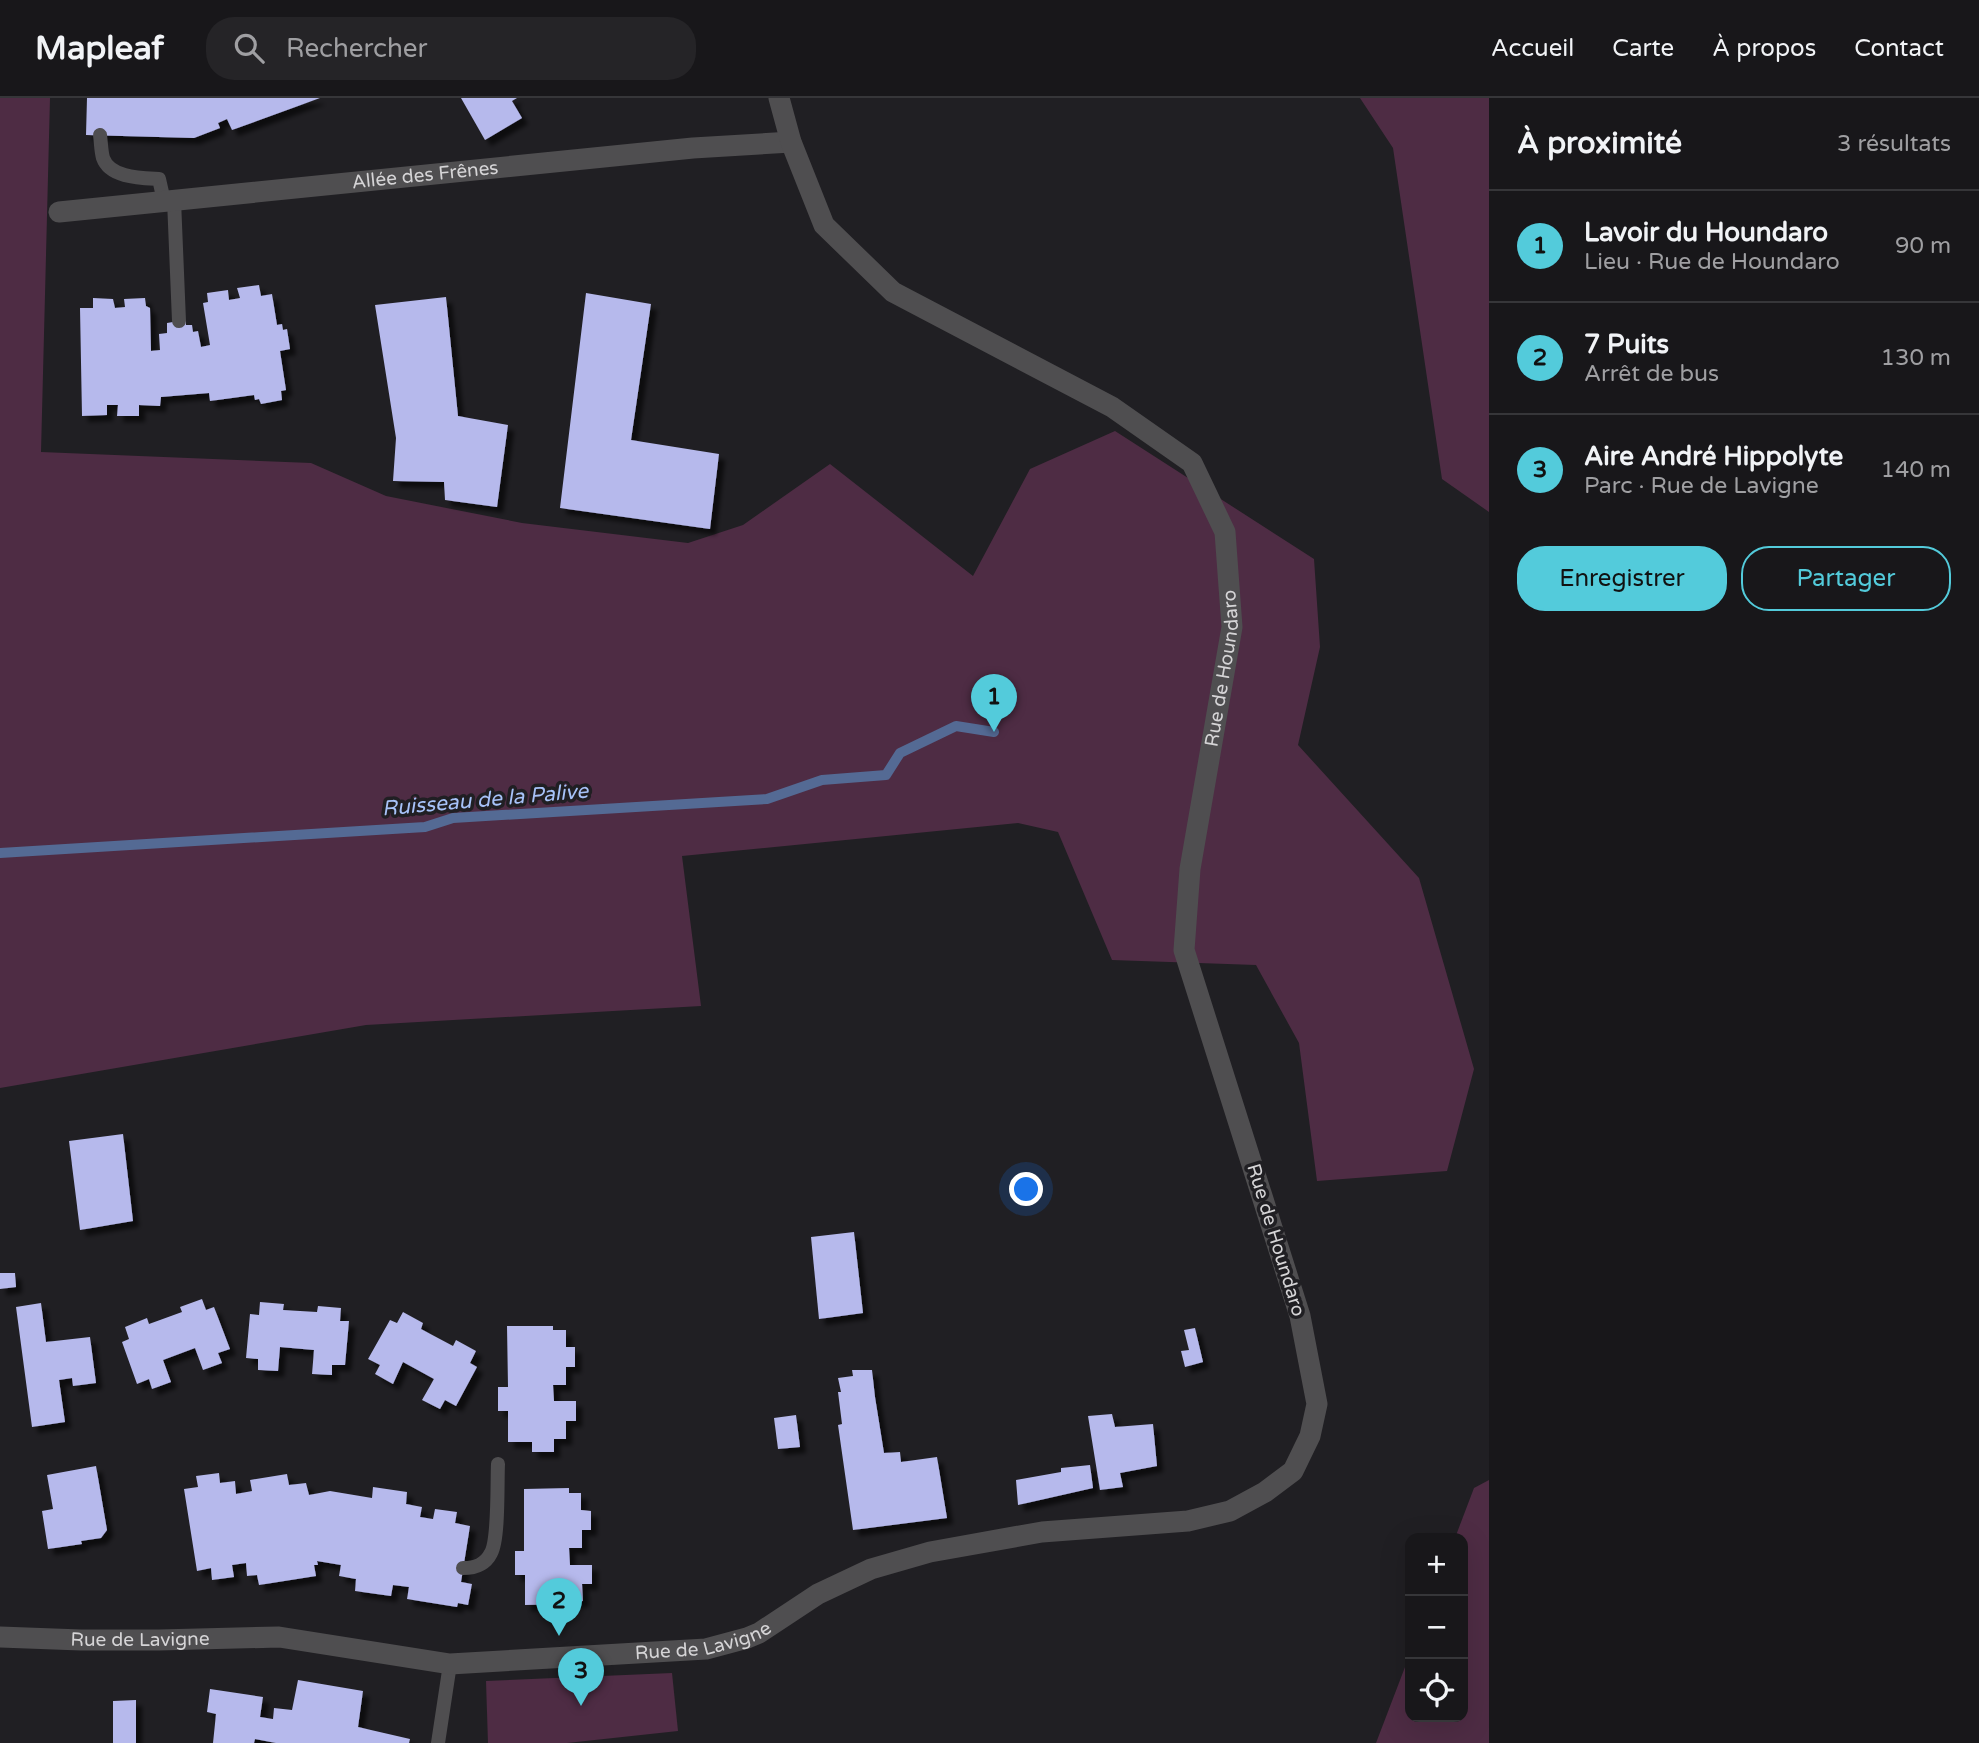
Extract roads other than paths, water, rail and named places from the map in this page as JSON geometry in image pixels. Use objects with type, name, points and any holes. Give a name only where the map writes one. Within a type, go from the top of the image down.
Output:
[{"type":"street","name":"Rue de Houndaro","points":[[779,98],[791,142],[824,225],[893,292],[1112,407],[1192,463],[1225,532],[1232,627],[1190,869],[1184,950],[1300,1316],[1317,1404],[1310,1436]]},
{"type":"street","name":"Allée des Frênes","points":[[59,212],[693,148],[791,142]]},
{"type":"street","name":"Rue de Lavigne","points":[[0,1637],[146,1640],[279,1637],[450,1664],[706,1649],[758,1633],[818,1594],[871,1569],[930,1552],[1042,1532],[1188,1521],[1230,1511],[1265,1492],[1293,1471],[1310,1436]]},
{"type":"lane","points":[[100,135],[103,160],[115,172],[159,179],[169,201],[179,321]]},
{"type":"lane","points":[[463,1568],[475,1568],[486,1561],[492,1552],[498,1464]]},
{"type":"lane","points":[[438,1743],[450,1664]]},
{"type":"waterway","name":"Ruisseau de la Palive","points":[[0,853],[425,827],[453,818],[767,799],[822,780],[886,775],[900,753],[956,726],[994,732]]},
{"type":"place","name":"Lavoir du Houndaro","points":[[994,732]]},
{"type":"place","name":"7 Puits","points":[[559,1636]]},
{"type":"place","name":"Aire André Hippolyte","points":[[581,1706]]}]
